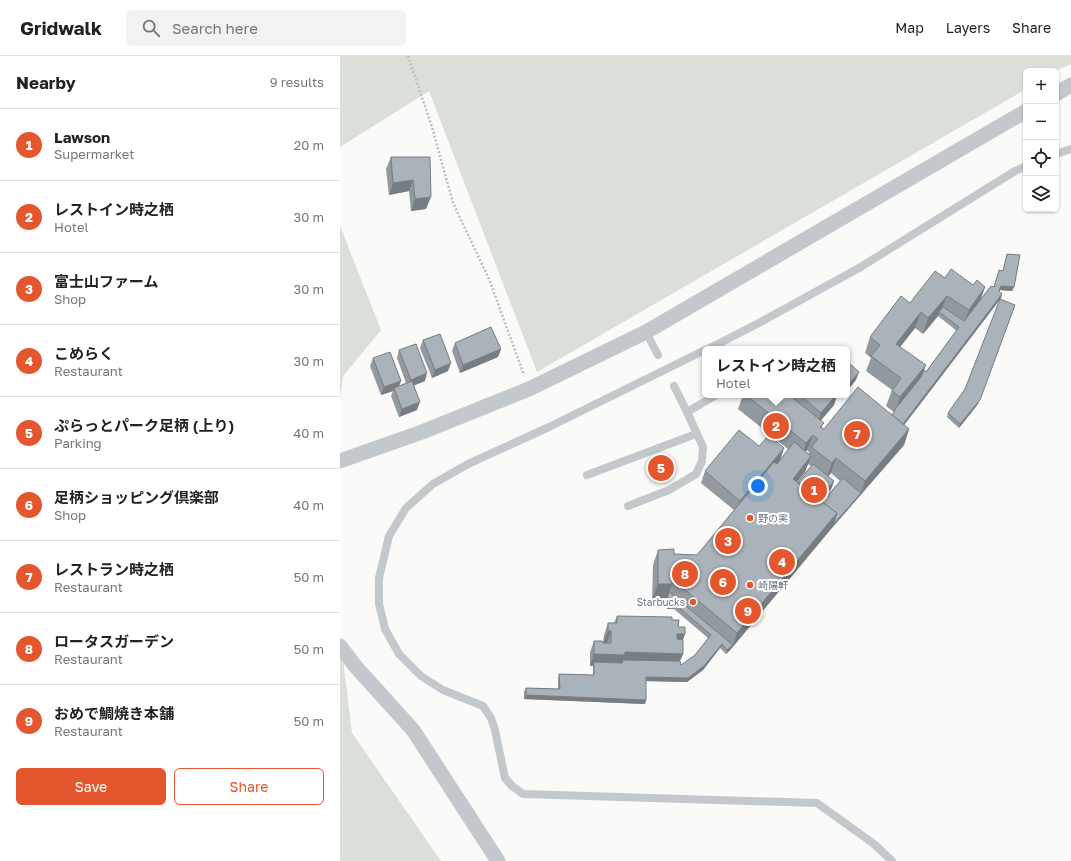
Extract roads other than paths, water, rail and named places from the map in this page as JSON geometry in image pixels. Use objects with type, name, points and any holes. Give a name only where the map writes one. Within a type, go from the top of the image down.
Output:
[{"type":"street","points":[[1059,92],[1071,85]]},
{"type":"street","points":[[340,461],[422,432],[529,389],[646,332],[1023,113]]},
{"type":"street","points":[[340,646],[356,667],[413,730],[498,861]]},
{"type":"lane","points":[[1059,153],[1071,149]]},
{"type":"lane","points":[[714,346],[859,268],[1023,168]]},
{"type":"lane","points":[[646,332],[658,355]]},
{"type":"lane","points":[[702,352],[549,427],[468,464],[433,484],[406,508],[389,536],[379,578],[379,604],[385,629],[399,654],[421,676],[443,690],[483,706],[491,718],[495,730],[505,778],[512,786],[523,794],[817,803],[874,844],[892,861]]},
{"type":"lane","points":[[628,506],[669,490],[696,474],[702,461],[703,447],[674,386]]},
{"type":"lane","points":[[687,412],[711,398]]},
{"type":"lane","points":[[587,475],[696,434]]},
{"type":"place","name":"レストイン時之栖","points":[[776,426]]},
{"type":"place","name":"レストラン時之栖","points":[[857,434]]},
{"type":"place","name":"ぷらっとパーク足柄 (上り)","points":[[661,468]]},
{"type":"place","name":"Lawson","points":[[814,490]]},
{"type":"place","name":"野の実","points":[[750,518]]},
{"type":"place","name":"富士山ファーム","points":[[728,541]]},
{"type":"place","name":"こめらく","points":[[782,562]]},
{"type":"place","name":"ロータスガーデン","points":[[685,574]]},
{"type":"place","name":"足柄ショッピング倶楽部","points":[[723,582]]},
{"type":"place","name":"崎陽軒","points":[[750,585]]},
{"type":"place","name":"Starbucks","points":[[693,602]]},
{"type":"place","name":"おめで鯛焼き本舗","points":[[748,611]]}]
